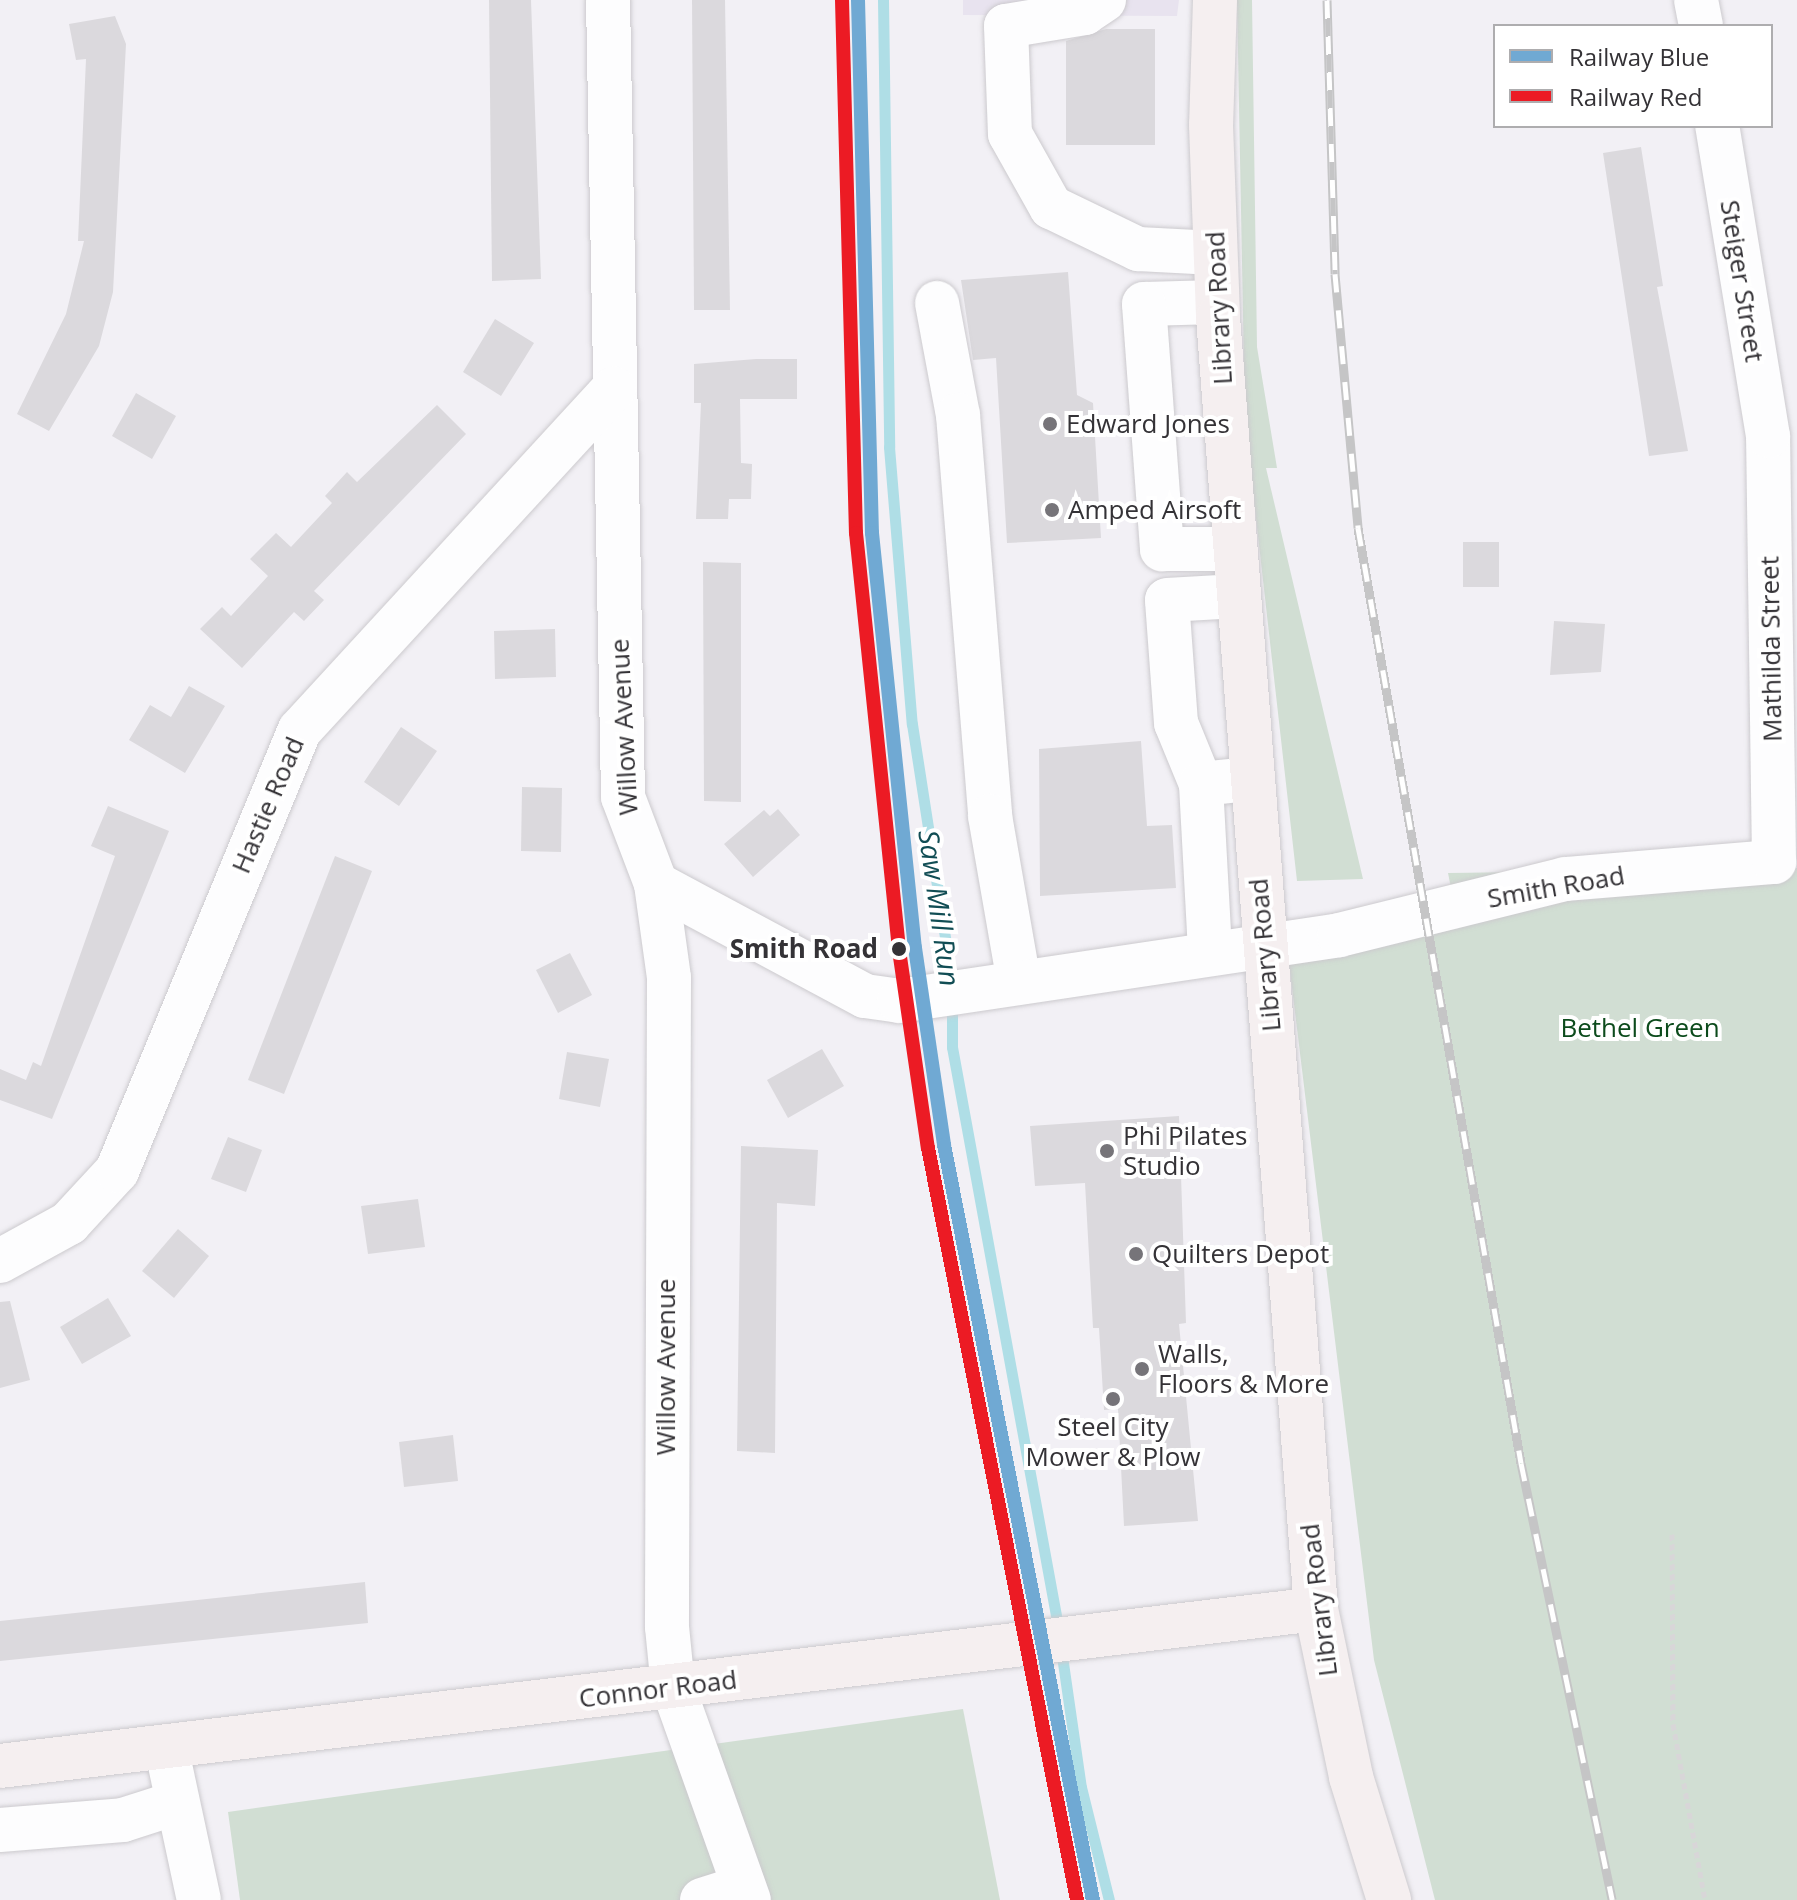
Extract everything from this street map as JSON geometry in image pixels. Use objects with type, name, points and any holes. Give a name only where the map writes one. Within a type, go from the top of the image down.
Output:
[{"type":"main road","name":"Library Road","points":[[1215,0],[1217,302],[1316,1609],[1351,1777],[1389,1900]]},
{"type":"main road","name":"Connor Road","points":[[0,1766],[167,1751],[1316,1609]]},
{"type":"street","name":"Willow Avenue","points":[[608,0],[623,797],[656,884],[669,978],[665,1438],[673,1687],[732,1896]]},
{"type":"street","points":[[1104,0],[1085,13],[1006,26],[1010,134],[1051,207],[1138,249],[1215,253]]},
{"type":"street","points":[[1696,0],[1701,24]]},
{"type":"street","name":"Steiger Street","points":[[1717,128],[1782,436]]},
{"type":"street","points":[[1210,951],[1201,784],[1176,723],[1144,304],[1217,302]]},
{"type":"street","points":[[937,303],[958,415],[990,816],[1019,983]]},
{"type":"street","name":"Hastie Road","points":[[0,1261],[69,1223],[117,1171],[300,730],[614,388]]},
{"type":"street","name":"Mathilda Street","points":[[1774,862],[1782,436]]},
{"type":"street","points":[[1162,549],[1235,549]]},
{"type":"street","points":[[1167,600],[1238,596]]},
{"type":"street","points":[[1201,784],[1251,779]]},
{"type":"street","name":"Smith Road","points":[[656,884],[865,996],[959,995],[1210,951],[1339,935],[1565,879],[1774,862]]},
{"type":"street","points":[[167,1751],[199,1900]]},
{"type":"street","points":[[0,1830],[123,1820],[176,1803]]},
{"type":"path","points":[[1672,1534],[1673,1724],[1705,1900]]},
{"type":"shaded area","points":[[963,0],[1179,0],[1177,16],[963,15]]},
{"type":"green space","points":[[1237,0],[1252,0],[1257,347],[1277,468],[1266,468],[1363,879],[1297,881],[1245,421]]},
{"type":"green space","name":"Bethel Green","points":[[1797,868],[1797,1900],[1435,1900],[1374,1660],[1289,963],[1459,928],[1448,873]]},
{"type":"green space","points":[[963,1709],[1000,1900],[240,1900],[228,1812]]},
{"type":"building","points":[[489,0],[531,0],[541,279],[492,281]]},
{"type":"building","points":[[692,0],[725,0],[730,310],[694,310]]},
{"type":"building","points":[[115,16],[126,44],[113,292],[99,346],[49,431],[17,414],[66,314],[84,241],[78,241],[86,59],[76,60],[69,24]]},
{"type":"building","points":[[1106,29],[1155,29],[1155,145],[1066,145],[1066,41]]},
{"type":"building","points":[[1641,147],[1663,286],[1657,287],[1688,451],[1649,456],[1603,153]]},
{"type":"building","points":[[1068,272],[1077,395],[1093,403],[1101,538],[1007,543],[996,358],[973,360],[961,280]]},
{"type":"building","points":[[495,319],[534,343],[501,396],[463,372]]},
{"type":"building","points":[[797,359],[797,399],[740,399],[741,463],[752,464],[751,499],[729,499],[728,519],[696,519],[701,403],[694,403],[694,364]]},
{"type":"building","points":[[136,393],[176,416],[152,459],[112,436]]},
{"type":"building","points":[[437,405],[466,434],[314,591],[324,600],[304,621],[294,612],[242,668],[200,629],[222,607],[231,616],[268,576],[250,559],[276,533],[291,547],[332,503],[325,496],[347,472],[357,482]]},
{"type":"building","points":[[1463,542],[1499,542],[1499,587],[1463,587]]},
{"type":"building","points":[[703,562],[741,563],[741,802],[704,801]]},
{"type":"building","points":[[1554,621],[1605,624],[1601,672],[1550,675]]},
{"type":"building","points":[[555,629],[556,677],[495,679],[494,631]]},
{"type":"building","points":[[189,686],[225,706],[185,773],[129,740],[150,705],[171,717]]},
{"type":"building","points":[[401,727],[437,751],[399,806],[364,782]]},
{"type":"building","points":[[1141,741],[1147,826],[1172,825],[1176,888],[1040,896],[1039,749]]},
{"type":"building","points":[[522,787],[562,788],[561,852],[521,851]]},
{"type":"building","points":[[108,806],[169,831],[52,1119],[0,1100],[0,1069],[26,1080],[33,1062],[41,1066],[115,856],[91,846]]},
{"type":"building","points":[[778,809],[800,835],[753,877],[724,844],[764,810],[770,816]]},
{"type":"building","points":[[335,856],[372,871],[284,1094],[248,1080]]},
{"type":"building","points":[[570,953],[592,995],[558,1013],[536,970]]},
{"type":"building","points":[[822,1049],[844,1086],[788,1118],[767,1080]]},
{"type":"building","points":[[567,1052],[609,1059],[600,1107],[559,1099]]},
{"type":"building","points":[[1179,1116],[1186,1323],[1179,1324],[1198,1521],[1124,1526],[1118,1409],[1104,1410],[1099,1328],[1093,1328],[1085,1183],[1035,1186],[1030,1126]]},
{"type":"building","points":[[228,1137],[262,1150],[246,1192],[211,1179]]},
{"type":"building","points":[[741,1146],[818,1150],[815,1206],[777,1203],[775,1453],[737,1451]]},
{"type":"building","points":[[418,1199],[425,1247],[368,1254],[361,1206]]},
{"type":"building","points":[[178,1229],[209,1256],[174,1298],[142,1271]]},
{"type":"building","points":[[108,1298],[131,1336],[82,1364],[60,1327]]},
{"type":"building","points":[[10,1301],[30,1380],[0,1388],[0,1302]]},
{"type":"building","points":[[453,1435],[458,1481],[404,1487],[399,1442]]},
{"type":"building","points":[[365,1582],[368,1623],[0,1661],[0,1621]]},
{"type":"waterway","name":"Saw Mill Run","points":[[883,0],[889,447],[912,724],[952,982]]},
{"type":"waterway","name":"Saw Mill Run","points":[[952,1003],[952,1047],[1059,1632]]},
{"type":"waterway","name":"Saw Mill Run","points":[[1061,1649],[1081,1787],[1109,1900]]},
{"type":"railway","points":[[1327,0],[1335,274],[1358,528],[1521,1463],[1612,1900]]},
{"type":"rail line","name":"Red","points":[[842,0],[856,533],[899,950],[928,1148],[1077,1900]]},
{"type":"rail line","name":"Blue","points":[[858,0],[872,533],[915,948],[944,1145],[1093,1900]]},
{"type":"place","name":"Edward Jones","points":[[1050,424]]},
{"type":"place","name":"Amped Airsoft","points":[[1052,510]]},
{"type":"place","name":"Smith Road","points":[[899,949]]},
{"type":"place","name":"Phi Pilates Studio","points":[[1107,1151]]},
{"type":"place","name":"Quilters Depot","points":[[1136,1254]]},
{"type":"place","name":"Walls, Floors & More","points":[[1142,1369]]},
{"type":"place","name":"Steel City Mower & Plow","points":[[1113,1399]]}]
